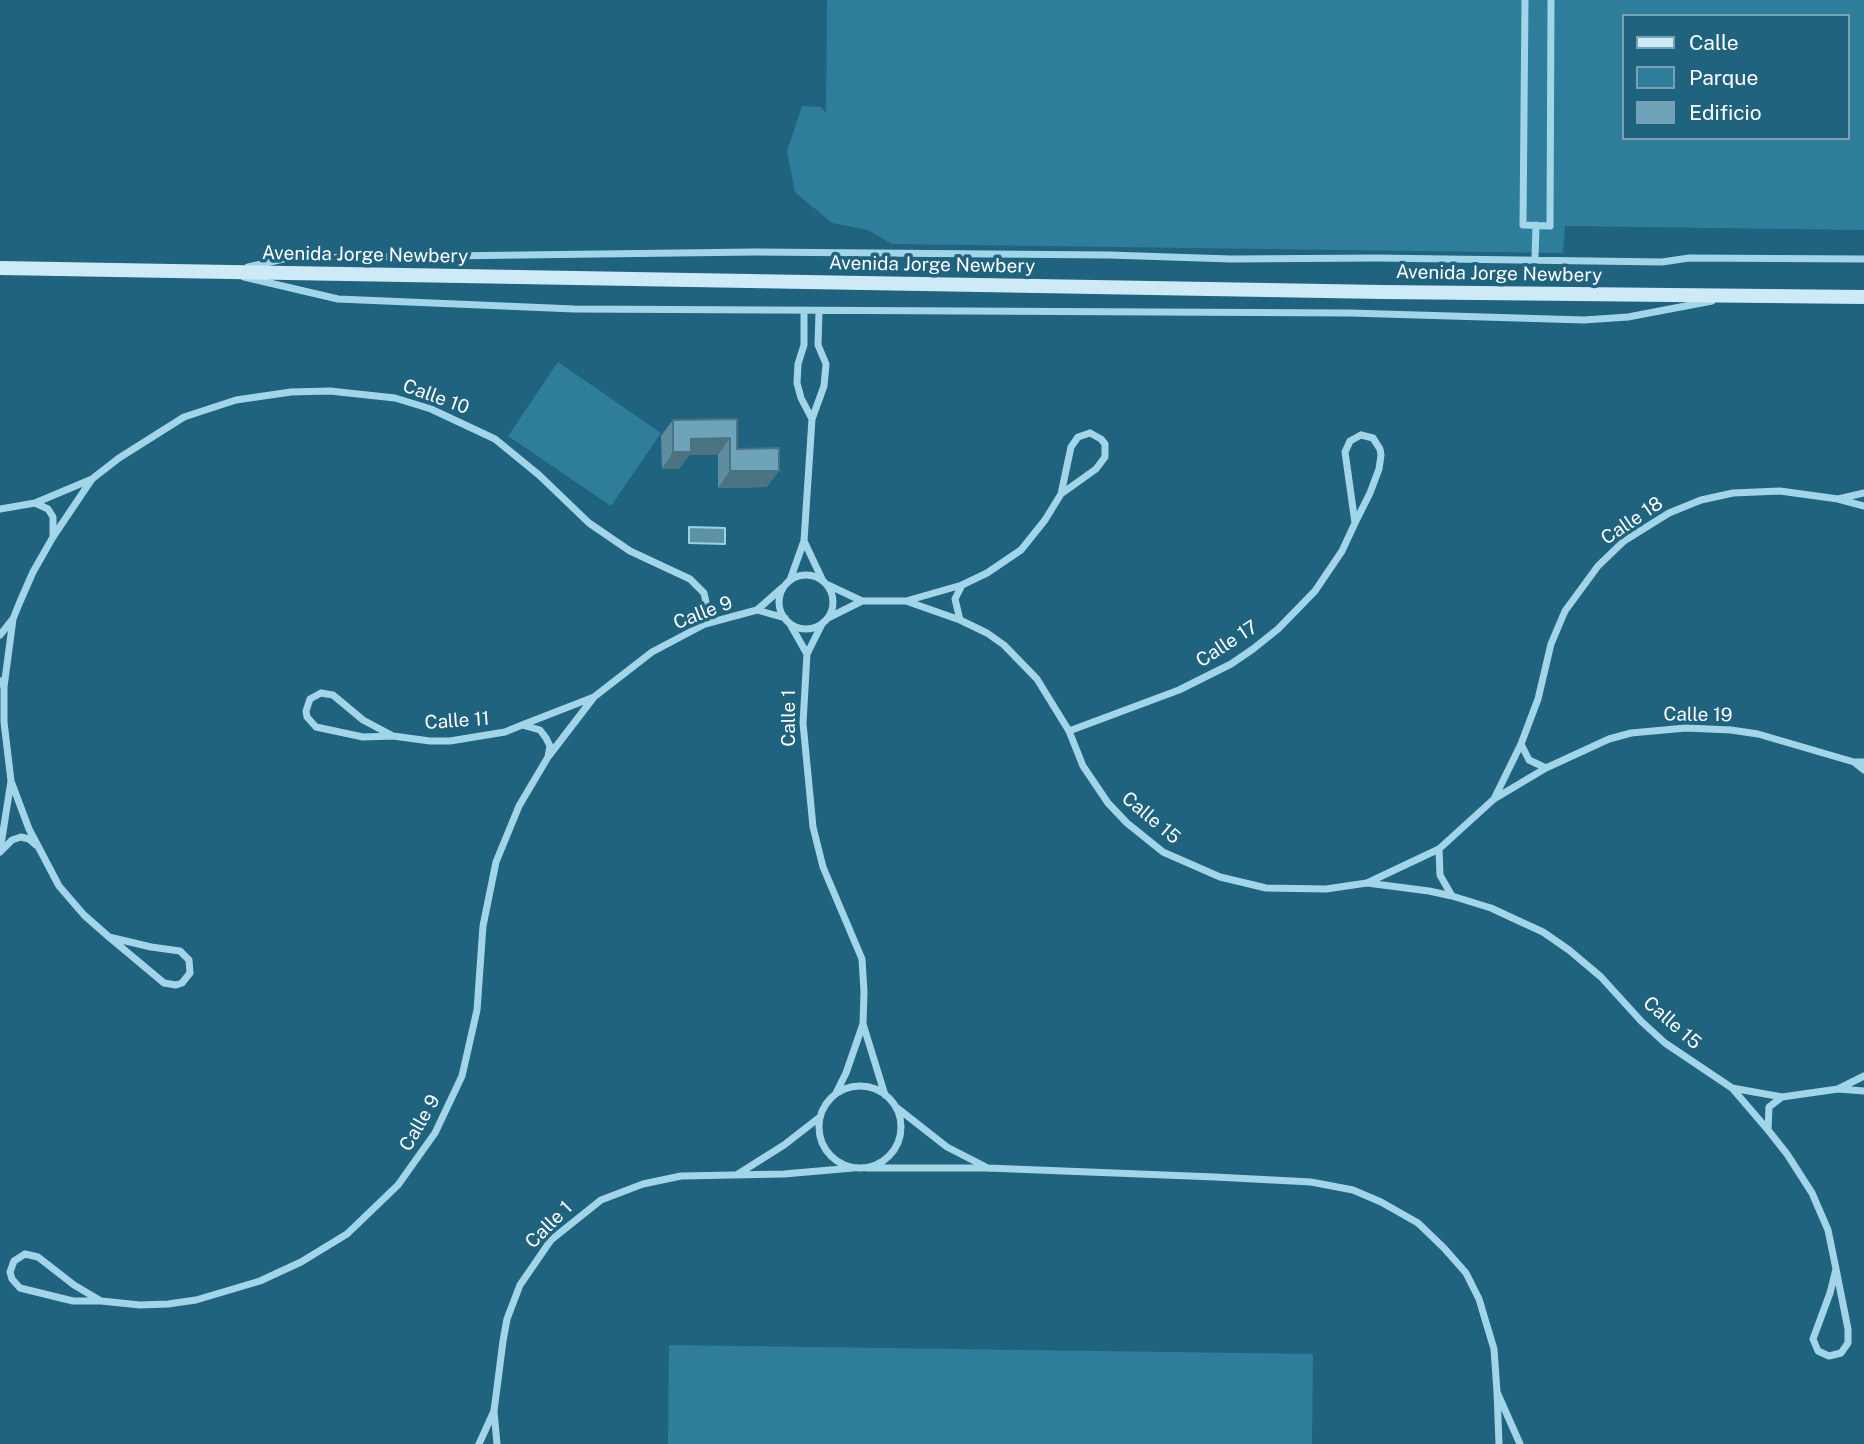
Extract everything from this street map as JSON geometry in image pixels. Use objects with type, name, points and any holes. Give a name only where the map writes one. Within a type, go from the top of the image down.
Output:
[{"type":"main road","name":"Avenida Jorge Newbery","points":[[0,268],[1864,298]]},
{"type":"street","points":[[1525,0],[1523,225],[1550,226],[1551,0]]},
{"type":"street","points":[[1535,258],[1536,225]]},
{"type":"street","points":[[223,272],[288,258],[702,253],[1109,255],[1231,260],[1535,258],[1662,262],[1689,258],[1864,259]]},
{"type":"street","points":[[223,272],[338,299],[574,309],[1350,313],[1584,320],[1628,317],[1732,297]]},
{"type":"street","points":[[804,311],[804,345],[797,364],[799,391],[812,419]]},
{"type":"street","points":[[807,654],[788,621],[779,598],[804,541],[812,419],[824,386],[826,364],[818,345],[819,311]]},
{"type":"street","points":[[804,345],[818,345]]},
{"type":"street","name":"Calle 10","points":[[92,479],[166,427],[201,411],[236,400],[274,393],[311,391],[395,398],[431,409],[495,439],[539,475],[589,523],[630,551],[690,579],[704,593],[705,624]]},
{"type":"street","points":[[862,601],[817,626],[803,628],[757,610],[796,577],[809,575],[862,601],[905,601],[962,585],[988,573],[1021,550],[1045,520],[1061,494],[1073,441],[1084,434],[1096,435],[1101,439],[1106,451],[1102,463],[1061,494]]},
{"type":"street","name":"Calle 17","points":[[1069,731],[1179,690],[1231,664],[1278,629],[1315,592],[1342,551],[1370,493],[1379,469],[1380,449],[1373,439],[1361,435],[1350,440],[1345,452],[1355,523]]},
{"type":"street","points":[[0,509],[35,503],[92,479]]},
{"type":"street","points":[[92,479],[52,537],[33,572],[13,620],[2,684],[11,780],[39,848],[59,886],[72,903],[109,937],[164,983],[176,985],[187,978],[191,966],[186,955],[180,951],[109,937]]},
{"type":"street","name":"Calle 18","points":[[1494,799],[1521,744],[1538,699],[1551,644],[1565,611],[1598,566],[1624,541],[1669,513],[1701,500],[1733,493],[1780,491],[1838,499]]},
{"type":"street","points":[[1838,499],[1864,493]]},
{"type":"street","points":[[1838,499],[1864,506]]},
{"type":"street","points":[[35,503],[48,509],[53,517],[52,537]]},
{"type":"street","points":[[804,541],[833,598],[807,654]]},
{"type":"street","points":[[960,620],[955,599],[962,585]]},
{"type":"street","name":"Calle 15","points":[[905,601],[960,620],[987,633],[1019,659],[1046,691],[1069,731],[1083,765],[1108,803],[1147,841],[1170,856],[1220,877],[1266,888],[1326,889],[1367,883],[1429,891],[1491,908],[1543,932],[1569,950],[1601,977],[1665,1043],[1732,1088]]},
{"type":"street","name":"Calle 9","points":[[101,1301],[74,1285],[37,1257],[25,1254],[19,1256],[12,1266],[12,1279],[20,1288],[73,1301],[140,1305],[196,1300],[260,1280],[301,1262],[348,1234],[398,1185],[440,1125],[462,1076],[474,1033],[483,926],[496,862],[519,806],[548,757],[594,697],[652,652],[705,624],[757,610]]},
{"type":"street","points":[[0,635],[13,620]]},
{"type":"street","name":"Calle 1","points":[[807,654],[803,723],[813,827],[824,867],[862,959],[863,1024]]},
{"type":"street","points":[[315,695],[333,695],[363,720],[393,736],[363,737],[316,727],[307,718],[307,705],[315,695]]},
{"type":"street","name":"Calle 11","points":[[393,736],[450,741],[505,732],[594,697]]},
{"type":"street","points":[[522,725],[540,730],[547,738],[550,746],[548,757]]},
{"type":"street","name":"Calle 19","points":[[1494,799],[1546,768],[1609,739],[1631,733],[1686,728],[1731,730],[1758,734],[1854,762]]},
{"type":"street","points":[[1521,744],[1530,760],[1546,768]]},
{"type":"street","points":[[1854,762],[1864,762]]},
{"type":"street","points":[[1854,762],[1864,770]]},
{"type":"street","points":[[0,851],[11,780]]},
{"type":"street","points":[[1367,883],[1439,849],[1494,799]]},
{"type":"street","points":[[0,851],[12,840],[21,837],[29,839],[39,848]]},
{"type":"street","points":[[1439,849],[1440,875],[1452,896]]},
{"type":"street","points":[[835,1095],[846,1073],[863,1024]]},
{"type":"street","points":[[863,1024],[886,1096]]},
{"type":"street","points":[[1838,1089],[1864,1076]]},
{"type":"street","points":[[988,1168],[947,1147],[874,1089],[860,1086],[847,1088],[826,1104],[820,1116],[819,1130],[829,1155],[853,1168],[988,1168],[1311,1182],[1353,1190],[1381,1202],[1418,1223],[1444,1248],[1466,1273],[1479,1299],[1494,1349],[1499,1444]]},
{"type":"street","points":[[1732,1088],[1782,1097],[1838,1089],[1864,1091]]},
{"type":"street","points":[[1732,1088],[1787,1154],[1812,1193],[1828,1230],[1836,1269],[1849,1336],[1841,1353],[1829,1356],[1818,1351],[1812,1339],[1830,1293],[1836,1269]]},
{"type":"street","points":[[1768,1130],[1769,1107],[1782,1097]]},
{"type":"street","points":[[866,1168],[879,1164],[890,1156],[897,1145],[901,1132],[900,1118],[895,1106]]},
{"type":"street","points":[[736,1175],[784,1145],[820,1116]]},
{"type":"street","name":"Calle 1","points":[[494,1411],[503,1340],[513,1301],[528,1271],[551,1240],[601,1200],[629,1188],[681,1176],[783,1174],[853,1168]]},
{"type":"street","points":[[1497,1392],[1520,1444]]},
{"type":"street","points":[[479,1444],[494,1411]]},
{"type":"street","points":[[494,1411],[497,1444]]},
{"type":"green space","points":[[827,0],[1864,0],[1864,230],[1565,226],[1563,253],[892,244],[868,230],[832,223],[795,192],[787,151],[802,106],[821,107],[826,113]]},
{"type":"green space","points":[[558,362],[661,433],[611,506],[508,436]]},
{"type":"green space","points":[[669,1345],[1313,1354],[1312,1444],[668,1444]]},
{"type":"shaded area","points":[[689,527],[725,528],[725,544],[689,543]]},
{"type":"building","points":[[737,419],[737,449],[779,448],[779,471],[730,471],[730,438],[691,439],[691,452],[673,452],[673,420]]}]
